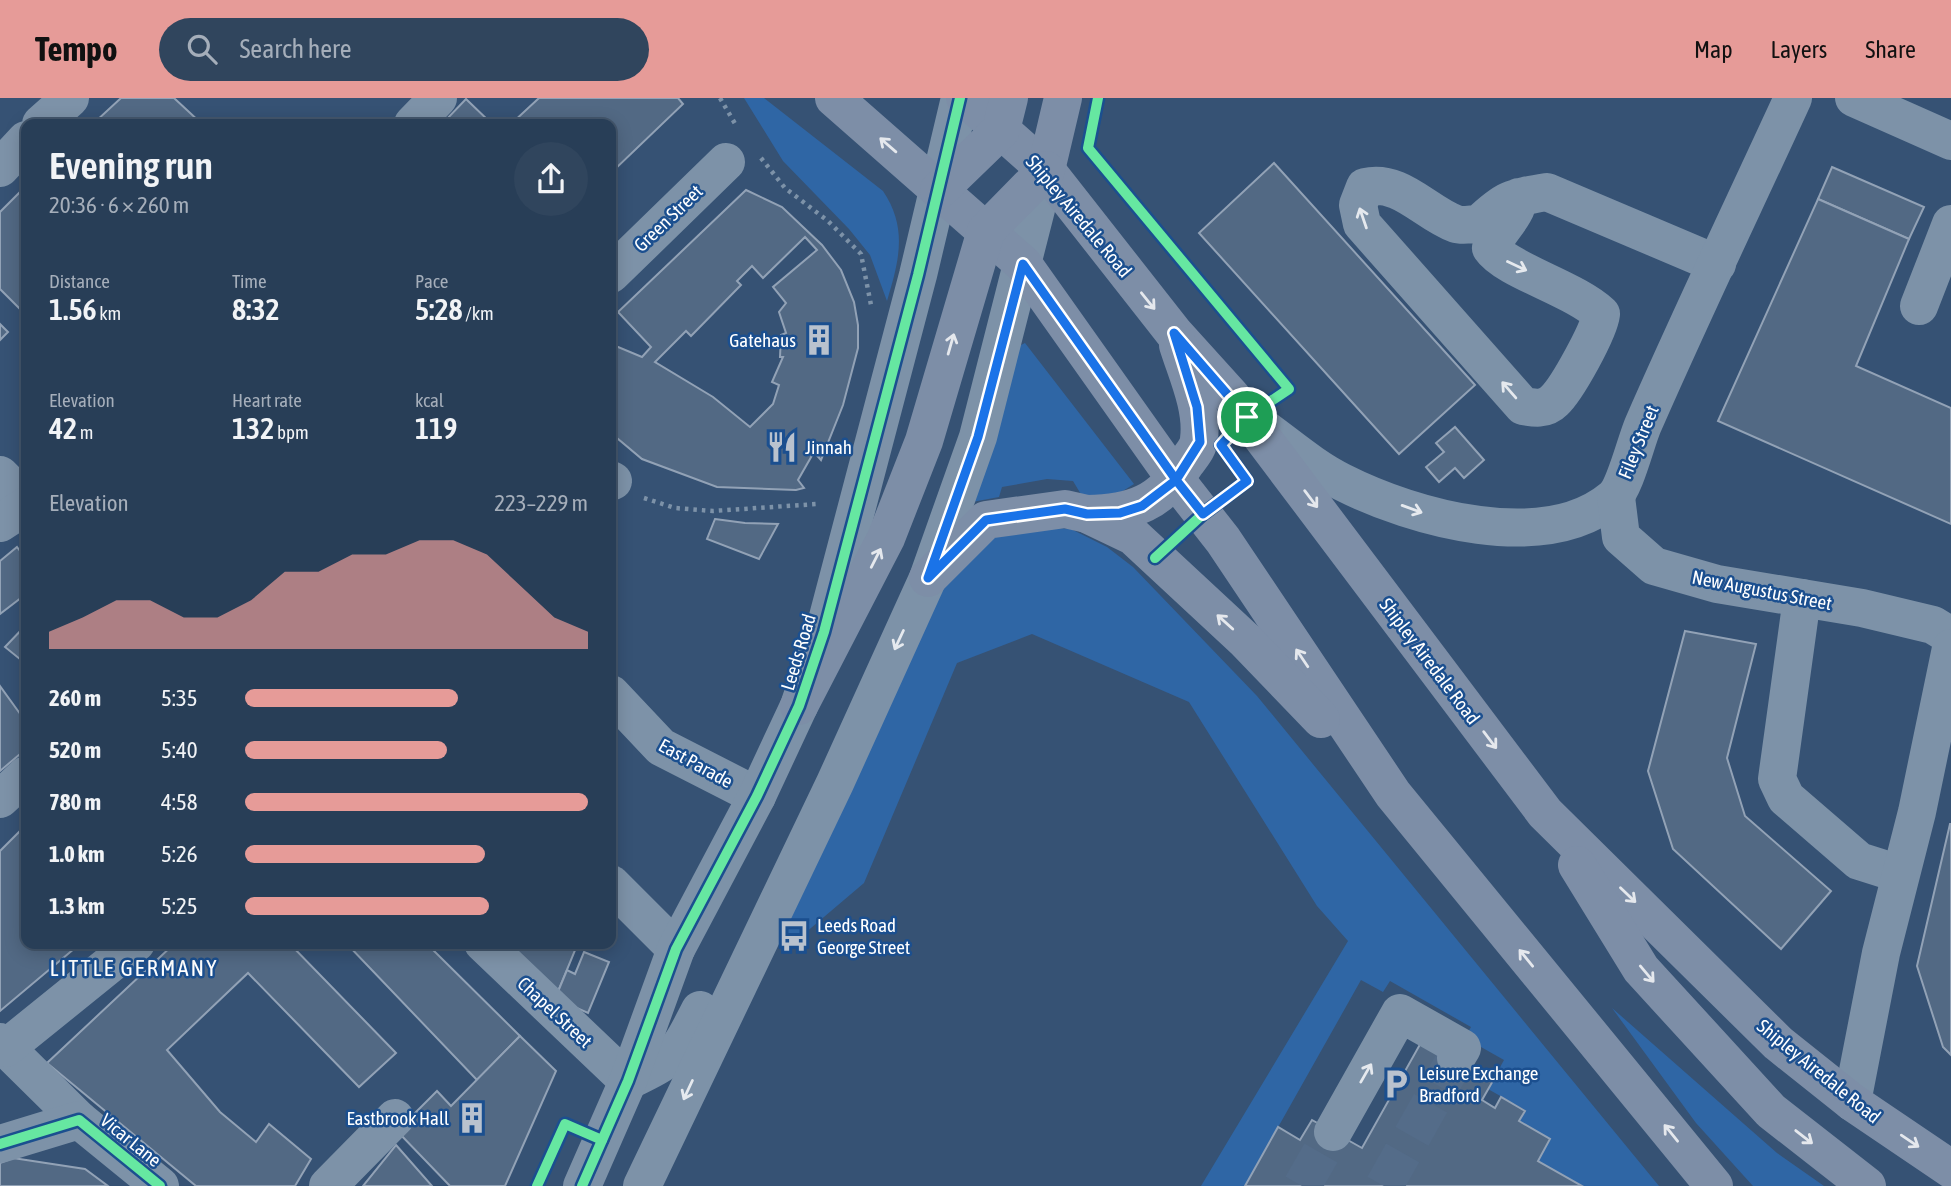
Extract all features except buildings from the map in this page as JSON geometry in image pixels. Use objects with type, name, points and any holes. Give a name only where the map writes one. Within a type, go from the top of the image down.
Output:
[{"type":"main road","points":[[834,98],[1023,264],[1176,480],[1223,540],[1392,794]]},
{"type":"main road","name":"Shipley Airedale Road","points":[[962,98],[1005,114],[1174,333],[1247,417],[1545,813],[1778,1043],[1853,1102],[1951,1169]]},
{"type":"main road","points":[[799,706],[895,514],[924,441],[986,231],[1046,170],[1063,98]]},
{"type":"main road","points":[[939,190],[1005,114]]},
{"type":"main road","points":[[1087,514],[1120,513],[1142,506],[1176,480],[1200,442],[1197,407],[1174,333]]},
{"type":"main road","points":[[928,578],[986,520],[1065,509],[1087,514],[1133,536],[1245,640],[1392,794],[1714,1186]]},
{"type":"main road","points":[[1545,813],[1641,969],[1771,1111],[1867,1186]]},
{"type":"street","points":[[418,119],[438,98]]},
{"type":"street","name":"Leeds Road","points":[[582,1186],[628,1081],[677,950],[757,796],[799,706],[824,632],[962,98]]},
{"type":"street","name":"Filey Street","points":[[1247,417],[1341,482],[1419,512],[1459,521],[1528,527],[1575,522],[1616,496],[1642,427],[1793,98]]},
{"type":"street","points":[[1854,98],[1951,141]]},
{"type":"street","points":[[0,167],[21,144]]},
{"type":"street","name":"Green Street","points":[[616,269],[740,149]]},
{"type":"street","points":[[642,1186],[835,783],[928,578],[978,437],[1046,170]]},
{"type":"street","points":[[1519,197],[1517,212],[1496,237],[1491,248],[1497,257],[1548,281],[1601,314],[1599,329],[1554,402],[1539,409],[1523,406],[1362,224],[1359,205],[1364,187],[1380,184],[1405,193],[1457,224],[1479,224],[1503,201],[1519,197],[1547,192],[1717,264]]},
{"type":"street","points":[[1919,306],[1951,224]]},
{"type":"street","points":[[0,475],[21,498]]},
{"type":"street","name":"New Augustus Street","points":[[1616,496],[1621,537],[1654,566],[1717,584],[1933,625],[1951,636]]},
{"type":"street","points":[[0,523],[21,507]]},
{"type":"street","points":[[1802,598],[1777,779],[1786,798],[1859,861],[1900,874]]},
{"type":"street","points":[[1853,1102],[1881,953],[1917,812],[1951,648]]},
{"type":"street","name":"East Parade","points":[[616,699],[661,747],[757,796]]},
{"type":"street","points":[[0,799],[21,780]]},
{"type":"street","points":[[628,1081],[668,1062],[682,1046],[735,942],[835,783]]},
{"type":"street","points":[[616,889],[677,950]]},
{"type":"street","points":[[79,1120],[3,1045],[128,949]]},
{"type":"street","name":"Chapel Street","points":[[489,949],[628,1081]]},
{"type":"street","points":[[1333,1132],[1400,1013],[1462,1048],[1457,1058]]},
{"type":"street","points":[[328,1186],[395,1118]]},
{"type":"street","name":"Vicar Lane","points":[[0,1144],[79,1120],[160,1186]]},
{"type":"path","points":[[720,98],[740,149],[828,221],[861,254],[873,317]]},
{"type":"path","points":[[616,483],[647,500],[675,508],[713,511],[817,506],[821,494]]},
{"type":"shaded area","points":[[744,98],[764,98],[883,191],[896,218],[899,245],[887,301],[870,255],[849,229],[783,161]]},
{"type":"shaded area","points":[[1025,343],[1134,484],[1118,494],[1082,496],[1073,481],[1047,479],[1002,487],[999,497],[972,502],[1019,346]]},
{"type":"shaded area","points":[[1042,527],[1071,529],[1107,547],[1133,567],[1257,696],[1659,1186],[1582,1186],[1538,1161],[1550,1139],[1519,1121],[1525,1110],[1488,1089],[1504,1060],[1465,1038],[1471,1027],[1390,981],[1383,992],[1361,980],[1245,1186],[1201,1186],[1348,941],[1317,906],[1189,702],[1032,634],[957,663],[864,883],[798,939],[783,932],[941,592],[978,545],[1006,532]]},
{"type":"shaded area","points":[[1612,1008],[1777,1153],[1824,1186],[1753,1186],[1696,1123]]},
{"type":"tunnel","points":[[1384,1186],[1456,1058]]},
{"type":"tunnel","points":[[1302,1186],[1333,1132]]},
{"type":"cycle path","points":[[582,1186],[628,1081],[676,949],[757,796],[799,706],[824,632],[918,275],[960,98]]},
{"type":"cycle path","points":[[1098,98],[1088,148],[1289,389],[1247,417],[1221,445],[1247,481],[1203,514],[1155,558]]},
{"type":"cycle path","points":[[0,1144],[79,1120],[160,1186]]},
{"type":"cycle path","points":[[537,1186],[565,1124],[602,1140]]},
{"type":"place","name":"Gatehaus","points":[[819,340]]},
{"type":"place","name":"Jinnah","points":[[782,447]]},
{"type":"place","name":"Leeds Road George Street","points":[[794,936]]},
{"type":"place","name":"Leisure Exchange Bradford","points":[[1396,1084]]},
{"type":"place","name":"Eastbrook Hall","points":[[472,1118]]},
{"type":"district","name":"LITTLE GERMANY","points":[[134,968]]},
{"type":"route","points":[[1247,417],[1174,333],[1197,407],[1200,442],[1176,480],[1023,264],[978,437],[928,578],[986,520],[1065,509],[1087,514],[1120,513],[1142,506],[1176,480],[1203,514],[1247,481],[1221,445],[1247,417]]}]
